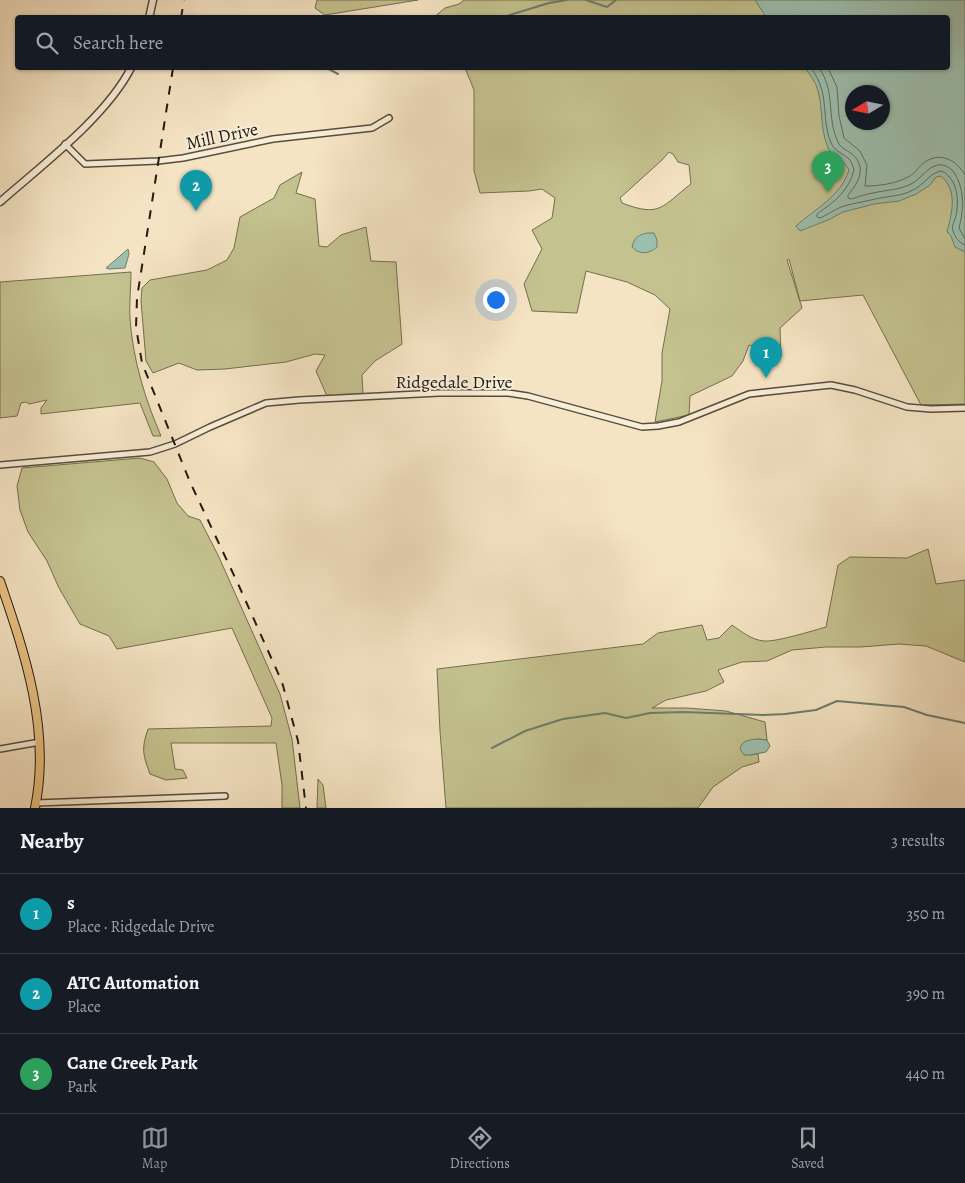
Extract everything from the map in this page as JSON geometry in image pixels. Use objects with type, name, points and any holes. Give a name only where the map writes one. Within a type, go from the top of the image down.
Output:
[{"type":"main road","points":[[0,582],[16,626],[33,685],[40,742],[36,806]]},
{"type":"street","points":[[150,15],[153,0]]},
{"type":"street","points":[[0,202],[102,108],[124,81],[130,70]]},
{"type":"street","name":"Mill Drive","points":[[65,144],[85,164],[158,161],[273,139],[372,128],[389,118]]},
{"type":"street","name":"Ridgedale Drive","points":[[0,465],[155,451],[175,444],[253,408],[266,403],[284,401],[439,393],[508,393],[536,398],[642,427],[679,422],[749,394],[831,385],[855,390],[907,407],[931,409],[965,408]]},
{"type":"street","points":[[0,749],[40,742]]},
{"type":"street","points":[[36,806],[225,796]]},
{"type":"shaded area","points":[[317,0],[418,0],[325,15],[315,8]]},
{"type":"shaded area","points":[[464,0],[965,0],[965,404],[921,405],[863,295],[800,301],[789,259],[787,260],[802,308],[780,328],[781,357],[771,359],[760,350],[749,345],[743,361],[732,376],[690,396],[689,415],[655,422],[662,381],[662,353],[670,309],[655,295],[627,282],[586,271],[577,313],[532,311],[524,284],[542,249],[532,230],[552,218],[555,198],[542,189],[480,193],[474,171],[474,90],[466,70],[950,70],[950,15],[437,15],[445,8],[459,4]],"holes":[[[669,152],[673,154],[678,162],[689,165],[691,184],[667,204],[653,209],[645,209],[622,203],[620,198]]]},
{"type":"shaded area","points":[[302,172],[296,193],[315,199],[319,246],[327,247],[341,235],[366,227],[371,261],[396,262],[402,344],[375,361],[362,375],[363,394],[327,396],[316,371],[325,355],[315,354],[286,362],[225,369],[197,370],[179,363],[153,373],[146,361],[141,301],[142,288],[150,280],[207,270],[227,260],[234,248],[240,217],[274,198],[280,185]]},
{"type":"shaded area","points":[[131,272],[130,313],[134,349],[145,394],[161,436],[153,436],[140,403],[41,414],[41,408],[47,400],[29,404],[26,402],[21,403],[17,416],[0,418],[0,282]]},
{"type":"shaded area","points":[[140,458],[154,462],[167,479],[177,503],[188,516],[200,520],[218,555],[280,694],[292,739],[300,808],[282,808],[282,785],[276,743],[171,743],[175,769],[183,770],[187,778],[166,780],[150,774],[144,752],[144,742],[148,729],[271,726],[272,718],[232,628],[117,649],[109,636],[80,624],[59,588],[47,561],[28,532],[20,510],[17,486],[22,468]]},
{"type":"shaded area","points":[[928,549],[936,584],[965,580],[965,662],[926,646],[899,644],[792,650],[767,661],[742,662],[718,670],[724,682],[706,691],[666,700],[652,708],[726,711],[765,722],[767,740],[757,739],[750,755],[758,754],[759,762],[742,767],[713,787],[698,808],[446,808],[437,669],[643,644],[658,633],[702,625],[707,640],[719,638],[732,625],[755,639],[764,641],[794,636],[826,627],[838,565],[850,557],[907,558]]},
{"type":"shaded area","points":[[318,779],[323,785],[326,808],[317,808]]},
{"type":"water","points":[[755,0],[965,0],[965,252],[955,247],[951,236],[947,232],[952,209],[952,195],[950,188],[941,176],[936,177],[930,185],[916,194],[899,201],[874,204],[843,212],[800,231],[796,226],[834,195],[849,170],[829,149],[823,132],[821,104],[817,88],[806,70],[950,70],[950,15],[765,15]]},
{"type":"water","points":[[654,233],[657,247],[644,253],[635,250],[632,247],[637,237]]},
{"type":"water","points":[[128,249],[129,254],[125,268],[106,268]]},
{"type":"water","points":[[767,740],[770,746],[766,752],[744,755],[740,749],[742,744],[746,741]]},
{"type":"waterway","points":[[510,15],[549,3],[567,0]]},
{"type":"waterway","points":[[586,0],[607,7],[616,0]]},
{"type":"waterway","points":[[331,70],[338,74]]},
{"type":"waterway","points":[[492,748],[525,731],[563,719],[605,713],[626,718],[650,713],[683,712],[785,714],[816,710],[837,701],[904,707],[927,715],[965,723]]},
{"type":"railway","points":[[182,15],[184,0]]},
{"type":"railway","points":[[173,70],[137,298],[136,327],[142,363],[190,482],[282,682],[298,741],[306,808]]},
{"type":"place","name":"Cane Creek Park","points":[[828,192]]},
{"type":"place","name":"ATC Automation","points":[[196,211]]},
{"type":"place","name":"s","points":[[766,378]]}]
